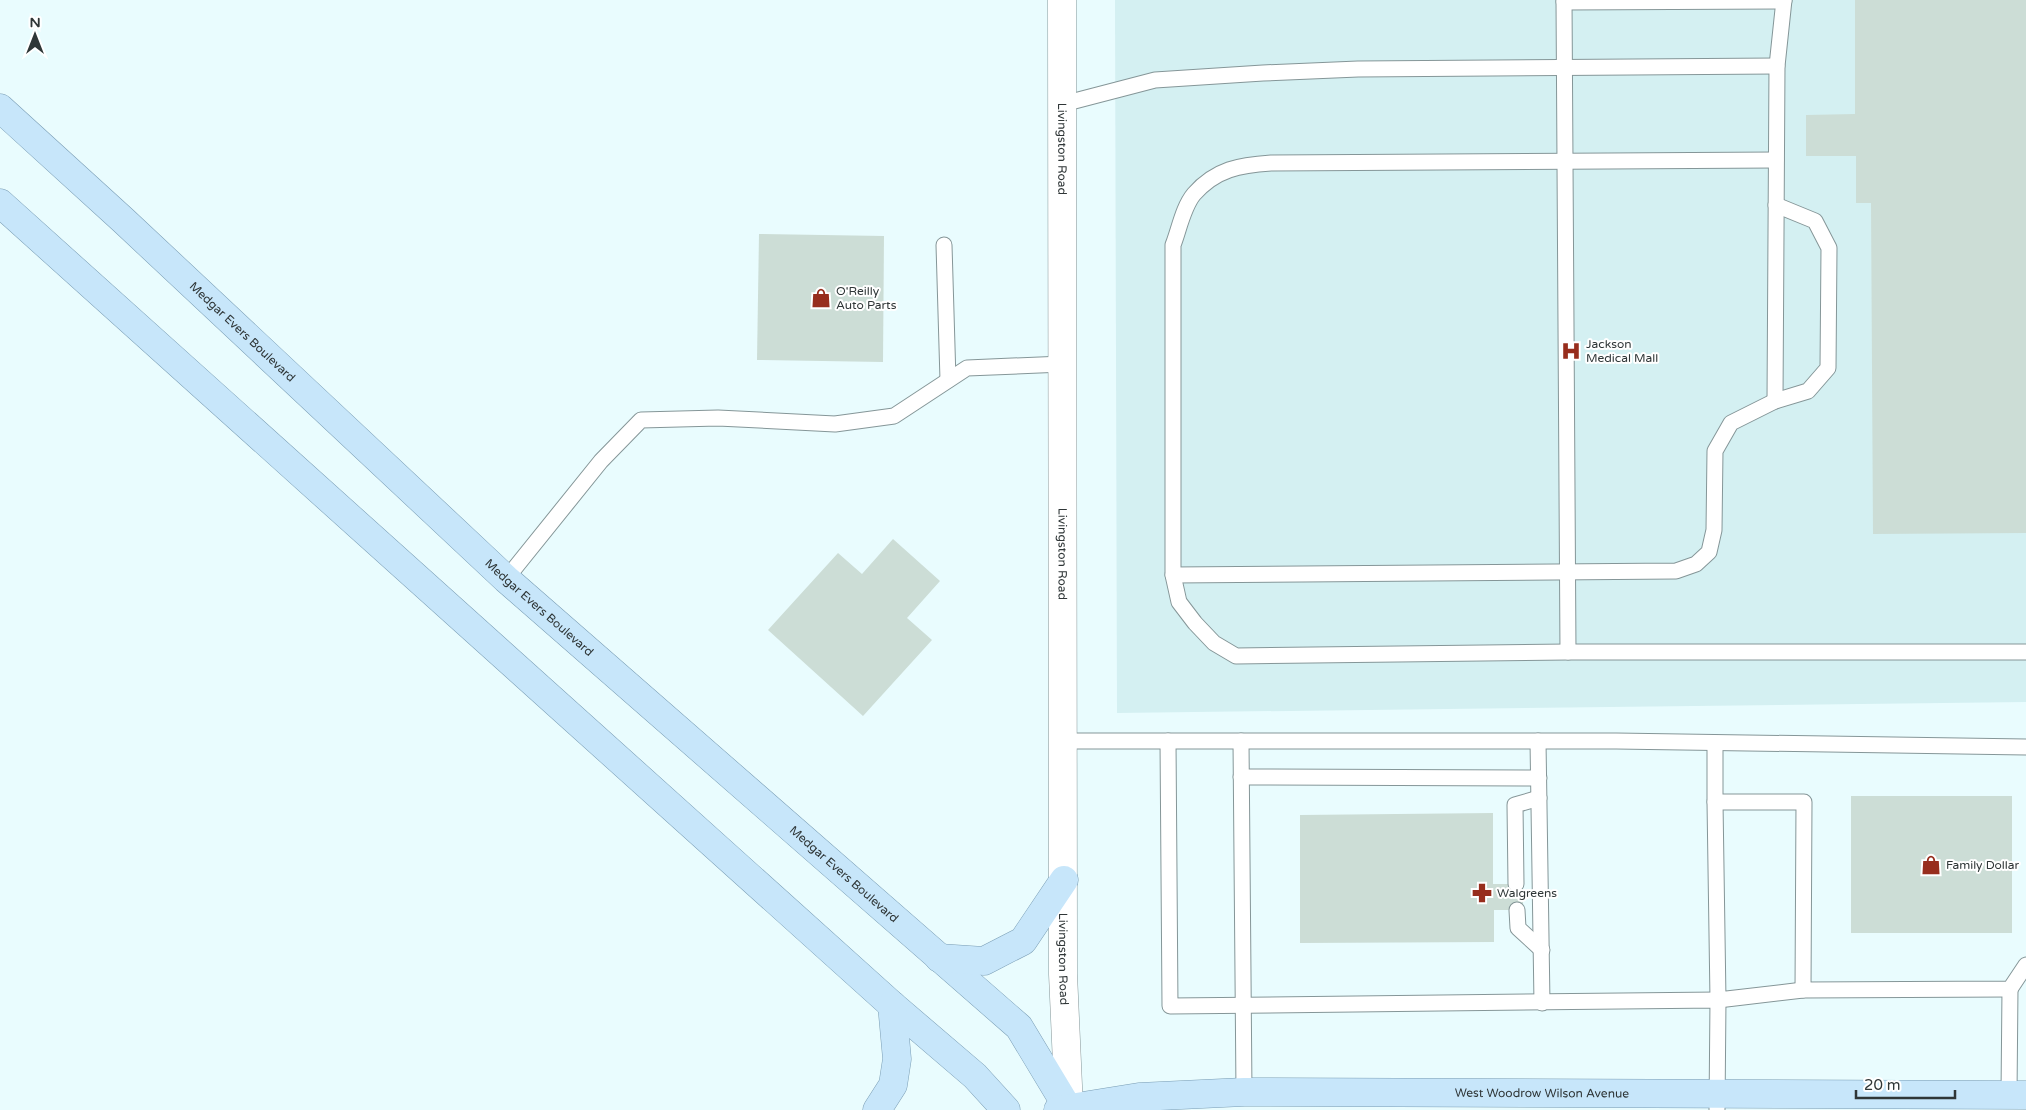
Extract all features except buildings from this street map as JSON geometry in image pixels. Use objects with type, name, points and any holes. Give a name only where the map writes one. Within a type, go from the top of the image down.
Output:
[{"type":"main road","name":"Medgar Evers Boulevard","points":[[0,108],[116,213],[506,579],[1019,1027],[1065,1109]]},
{"type":"main road","points":[[0,204],[892,1005],[975,1076],[1006,1110]]},
{"type":"main road","points":[[939,958],[984,961],[1023,941],[1064,880]]},
{"type":"main road","points":[[877,1110],[893,1085],[897,1059],[892,1005]]},
{"type":"main road","name":"West Woodrow Wilson Avenue","points":[[1065,1109],[1139,1097],[1244,1092],[1717,1102],[2017,1095]]},
{"type":"street","name":"Livingston Road","points":[[1062,0],[1065,741],[1063,974],[1065,1109]]},
{"type":"lane","points":[[1568,652],[1564,1],[1784,0],[1777,66],[1775,401]]},
{"type":"lane","points":[[1063,104],[1155,80],[1244,74],[1358,70],[1777,66]]},
{"type":"lane","points":[[1776,160],[1241,165],[1215,177],[1193,195],[1174,246],[1173,575],[1179,602],[1214,643],[1236,656],[1568,652],[2026,652]]},
{"type":"lane","points":[[1173,575],[1676,571],[1696,564],[1709,552],[1714,530],[1715,451],[1731,422],[1775,401],[1808,391],[1828,368],[1828,248],[1815,221],[1776,205]]},
{"type":"lane","points":[[944,246],[948,380]]},
{"type":"lane","points":[[506,579],[601,461],[641,420],[718,418],[834,424],[894,416],[967,368],[1063,364]]},
{"type":"lane","points":[[1065,741],[1538,741],[2026,747]]},
{"type":"lane","points":[[1168,741],[1170,1006],[1718,1000],[1803,990],[2010,989]]},
{"type":"lane","points":[[1241,741],[1244,1092]]},
{"type":"lane","points":[[1538,741],[1542,1003]]},
{"type":"lane","points":[[1715,743],[1718,1000],[1717,1102]]},
{"type":"lane","points":[[1241,777],[1539,778]]},
{"type":"lane","points":[[1516,884],[1515,805],[1539,798]]},
{"type":"lane","points":[[1715,802],[1804,802],[1803,990]]},
{"type":"lane","points":[[1517,910],[1518,928],[1542,950]]},
{"type":"lane","points":[[2017,1095],[2010,989],[2026,965]]},
{"type":"shaded area","name":"Jackson Medical Mall","points":[[1115,0],[2026,0],[2026,702],[1117,713]]},
{"type":"place","name":"O'Reilly Auto Parts","points":[[821,298]]},
{"type":"place","name":"Jackson Medical Mall","points":[[1571,351]]},
{"type":"place","name":"Family Dollar","points":[[1931,865]]},
{"type":"place","name":"Walgreens","points":[[1482,893]]}]
